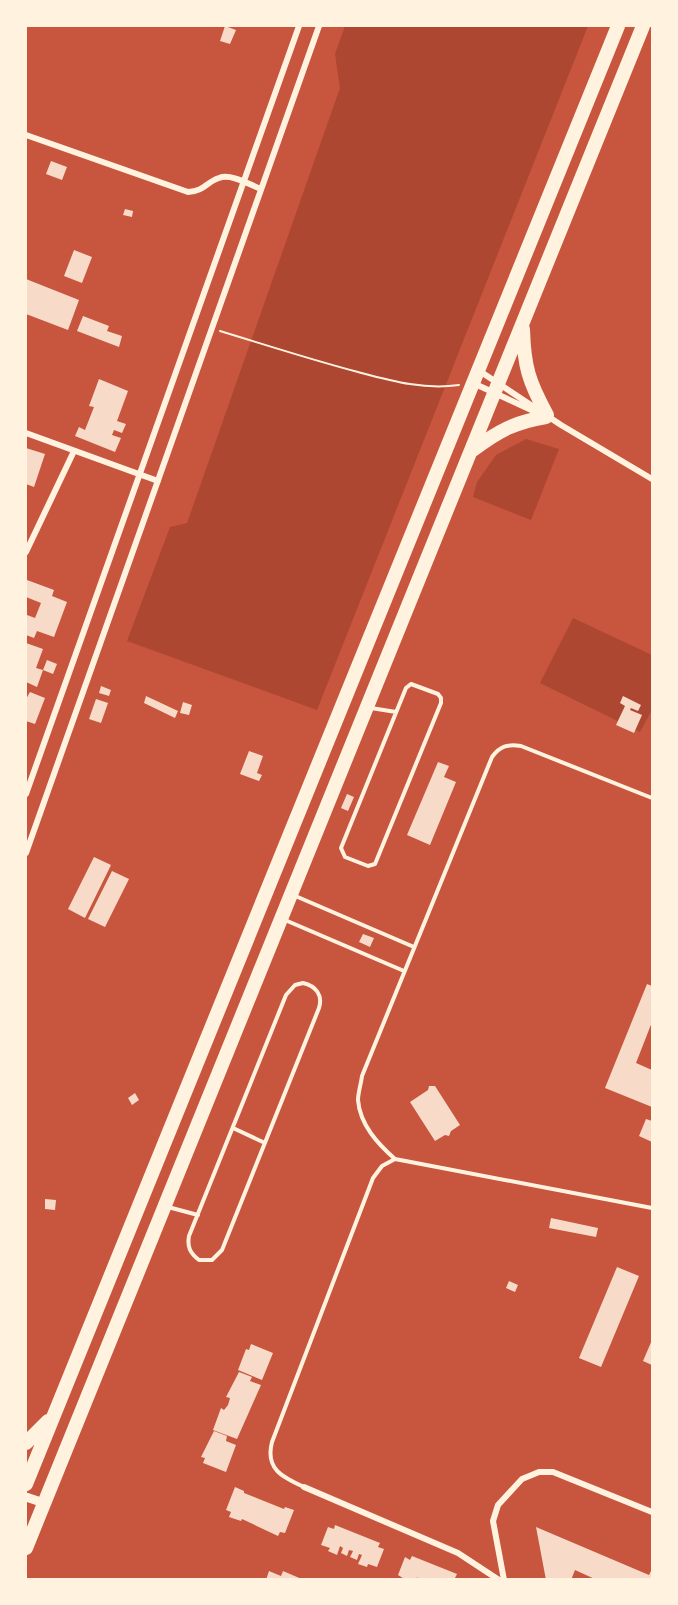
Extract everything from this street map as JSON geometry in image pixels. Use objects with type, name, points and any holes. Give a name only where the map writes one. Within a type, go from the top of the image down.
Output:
[{"type":"highway","points":[[26,1484],[618,26]]},
{"type":"highway","points":[[26,1548],[31,1518],[44,1503],[643,26]]},
{"type":"highway","points":[[471,451],[508,427],[546,416],[526,371],[523,322]]},
{"type":"highway","points":[[26,1443],[54,1416]]},
{"type":"street","points":[[26,794],[299,26]]},
{"type":"street","points":[[26,853],[320,26]]},
{"type":"street","points":[[26,135],[188,192],[205,188],[222,177],[261,189]]},
{"type":"street","points":[[476,377],[652,479]]},
{"type":"street","points":[[476,377],[546,416]]},
{"type":"street","points":[[26,433],[158,481]]},
{"type":"street","points":[[26,552],[74,451]]},
{"type":"street","points":[[504,1580],[493,1521],[498,1505],[522,1479],[539,1472],[553,1472],[652,1512]]},
{"type":"street","points":[[304,1487],[458,1553],[499,1580]]},
{"type":"street","points":[[26,1497],[44,1503]]},
{"type":"lane","points":[[411,684],[438,694],[441,698],[441,703],[375,864],[368,866],[345,857],[342,848],[397,712],[407,686],[411,684]]},
{"type":"lane","points":[[368,708],[397,712]]},
{"type":"lane","points":[[652,798],[521,746],[510,744],[499,748],[486,768],[404,970],[362,1076],[358,1100],[364,1123],[377,1143],[395,1159],[652,1208]]},
{"type":"lane","points":[[291,894],[414,947]]},
{"type":"lane","points":[[281,918],[404,970]]},
{"type":"lane","points":[[303,983],[309,985],[319,994],[321,1001],[319,1008],[222,1250],[212,1260],[199,1260],[190,1250],[189,1236],[233,1128],[286,995],[296,985],[303,983]]},
{"type":"lane","points":[[233,1128],[265,1143]]},
{"type":"lane","points":[[304,1487],[287,1479],[273,1467],[270,1450],[272,1442],[373,1178],[382,1166],[395,1159]]},
{"type":"lane","points":[[165,1206],[198,1215]]},
{"type":"path","points":[[212,329],[340,368],[405,384],[440,388],[476,377]]},
{"type":"shaded area","points":[[345,26],[588,26],[317,710],[127,641],[170,527],[187,523],[340,88],[335,54]]},
{"type":"shaded area","points":[[526,439],[559,449],[531,520],[473,497],[477,482],[496,455]]},
{"type":"shaded area","points":[[573,618],[652,655],[652,710],[640,732],[540,683]]},
{"type":"building","points":[[225,26],[236,30],[230,44],[220,41]]},
{"type":"building","points":[[51,161],[67,167],[62,180],[46,174]]},
{"type":"building","points":[[125,209],[133,211],[132,217],[123,215]]},
{"type":"building","points":[[74,250],[92,257],[82,283],[64,276]]},
{"type":"building","points":[[26,279],[79,300],[68,330],[26,314]]},
{"type":"building","points":[[83,316],[109,326],[107,331],[122,336],[119,347],[77,331]]},
{"type":"building","points":[[99,379],[128,391],[117,421],[126,424],[122,433],[114,430],[112,435],[121,438],[115,452],[75,436],[79,427],[85,430],[94,407],[89,406]]},
{"type":"building","points":[[26,448],[45,454],[34,487],[26,484]]},
{"type":"building","points":[[27,580],[54,590],[52,596],[67,602],[54,637],[37,631],[34,638],[26,635],[26,617],[27,615],[35,618],[41,603],[26,597]]},
{"type":"building","points":[[26,643],[43,649],[36,668],[43,670],[37,687],[26,682]]},
{"type":"building","points":[[47,660],[57,664],[53,674],[43,670]]},
{"type":"building","points":[[101,686],[111,690],[109,696],[99,693]]},
{"type":"building","points":[[30,692],[45,698],[35,724],[26,721],[26,699]]},
{"type":"building","points":[[146,696],[178,711],[175,718],[144,703]]},
{"type":"building","points":[[623,696],[641,705],[638,711],[631,708],[630,710],[642,715],[634,733],[616,725],[625,706],[620,703]]},
{"type":"building","points":[[96,699],[108,703],[101,723],[89,719]]},
{"type":"building","points":[[183,702],[192,705],[189,715],[180,713]]},
{"type":"building","points":[[249,751],[263,756],[257,773],[262,775],[259,781],[240,774]]},
{"type":"building","points":[[438,762],[449,766],[444,777],[456,782],[430,845],[407,835]]},
{"type":"building","points":[[347,794],[354,797],[348,811],[341,808]]},
{"type":"building","points":[[94,857],[111,865],[85,918],[68,909]]},
{"type":"building","points":[[112,871],[129,879],[105,927],[88,919]]},
{"type":"building","points":[[363,934],[374,938],[370,947],[359,942]]},
{"type":"building","points":[[647,984],[652,986],[652,1022],[636,1063],[652,1070],[652,1107],[605,1088]]},
{"type":"building","points":[[429,1086],[435,1086],[460,1125],[451,1131],[449,1136],[445,1135],[435,1141],[410,1102],[428,1090]]},
{"type":"building","points":[[135,1093],[139,1100],[132,1105],[128,1098]]},
{"type":"building","points":[[646,1119],[652,1121],[652,1142],[639,1136]]},
{"type":"building","points":[[45,1199],[56,1200],[55,1210],[45,1209]]},
{"type":"building","points":[[551,1218],[598,1228],[596,1237],[549,1228]]},
{"type":"building","points":[[617,1267],[639,1276],[601,1367],[579,1358]]},
{"type":"building","points":[[509,1281],[518,1285],[515,1292],[506,1288]]},
{"type":"building","points":[[652,1340],[652,1365],[643,1361]]},
{"type":"building","points":[[251,1344],[273,1353],[262,1380],[238,1370],[246,1349],[249,1350]]},
{"type":"building","points":[[239,1372],[252,1377],[250,1381],[261,1385],[237,1439],[213,1430],[221,1408],[224,1410],[228,1405],[230,1398],[226,1397]]},
{"type":"building","points":[[214,1431],[227,1436],[226,1441],[236,1445],[226,1472],[203,1463],[205,1458],[201,1457]]},
{"type":"building","points":[[235,1487],[284,1509],[285,1507],[294,1510],[285,1533],[280,1532],[278,1536],[242,1519],[241,1521],[229,1517],[231,1512],[226,1510]]},
{"type":"building","points":[[335,1525],[380,1543],[378,1547],[384,1549],[377,1567],[358,1564],[362,1555],[359,1554],[357,1560],[350,1557],[353,1551],[349,1550],[347,1556],[341,1553],[343,1548],[340,1546],[337,1555],[328,1551],[330,1548],[321,1545],[328,1527],[334,1529]]},
{"type":"building","points":[[536,1527],[649,1575],[651,1571],[652,1580],[597,1580],[575,1570],[571,1580],[546,1580]]},
{"type":"building","points":[[412,1556],[457,1574],[455,1578],[460,1580],[419,1580],[417,1577],[416,1580],[406,1580],[398,1575],[405,1557],[410,1560]]},
{"type":"building","points":[[269,1571],[281,1576],[283,1571],[304,1580],[266,1580]]}]
